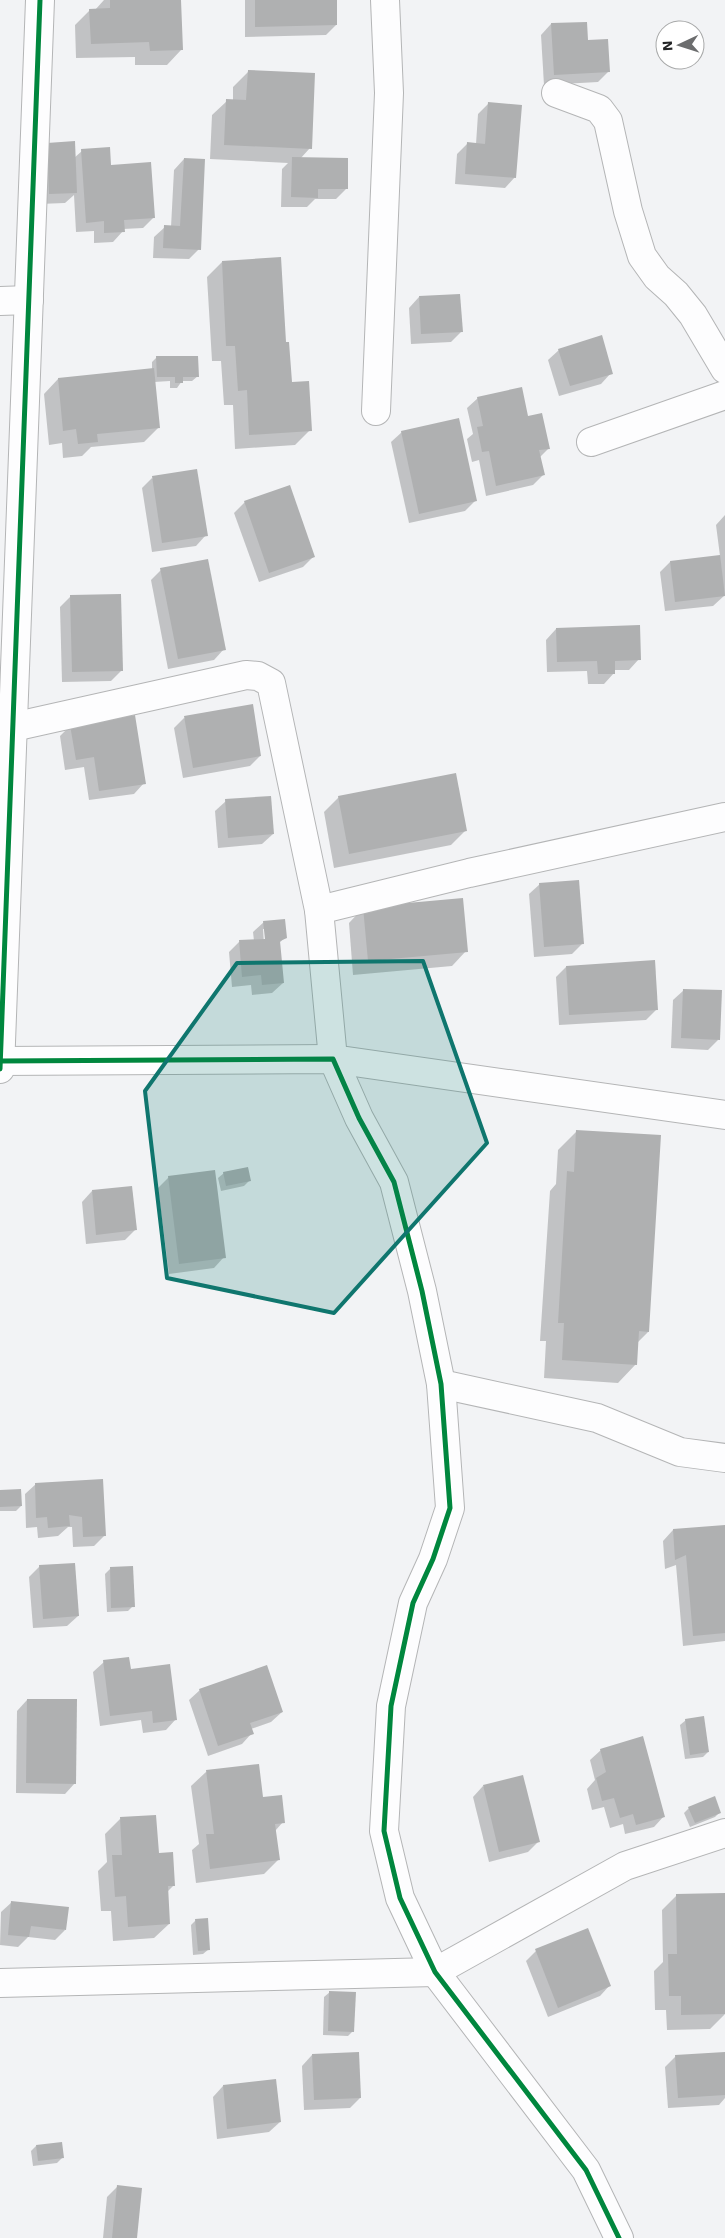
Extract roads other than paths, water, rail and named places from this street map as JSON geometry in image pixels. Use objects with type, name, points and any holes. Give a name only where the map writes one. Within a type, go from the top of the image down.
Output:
[{"type":"street","points":[[0,1069],[5,784],[13,727],[10,556],[29,300],[40,0]]},
{"type":"street","points":[[376,411],[389,93],[386,0]]},
{"type":"street","points":[[556,93],[599,109],[608,121],[628,212],[642,256],[657,277],[676,294],[693,315],[725,369]]},
{"type":"street","points":[[0,301],[29,300]]},
{"type":"street","points":[[591,442],[725,395]]},
{"type":"street","points":[[13,727],[246,675],[258,676],[271,683],[319,910],[333,1059],[359,1118],[394,1182],[422,1291],[441,1384],[450,1508],[433,1559],[413,1603],[391,1706],[384,1831],[400,1898],[435,1972],[586,2170],[619,2238]]},
{"type":"street","points":[[319,910],[469,873],[725,817]]},
{"type":"street","points":[[0,1061],[333,1059],[725,1115]]},
{"type":"street","points":[[441,1384],[597,1418],[680,1452],[725,1458]]},
{"type":"street","points":[[0,1983],[435,1972],[625,1866],[725,1833]]}]
